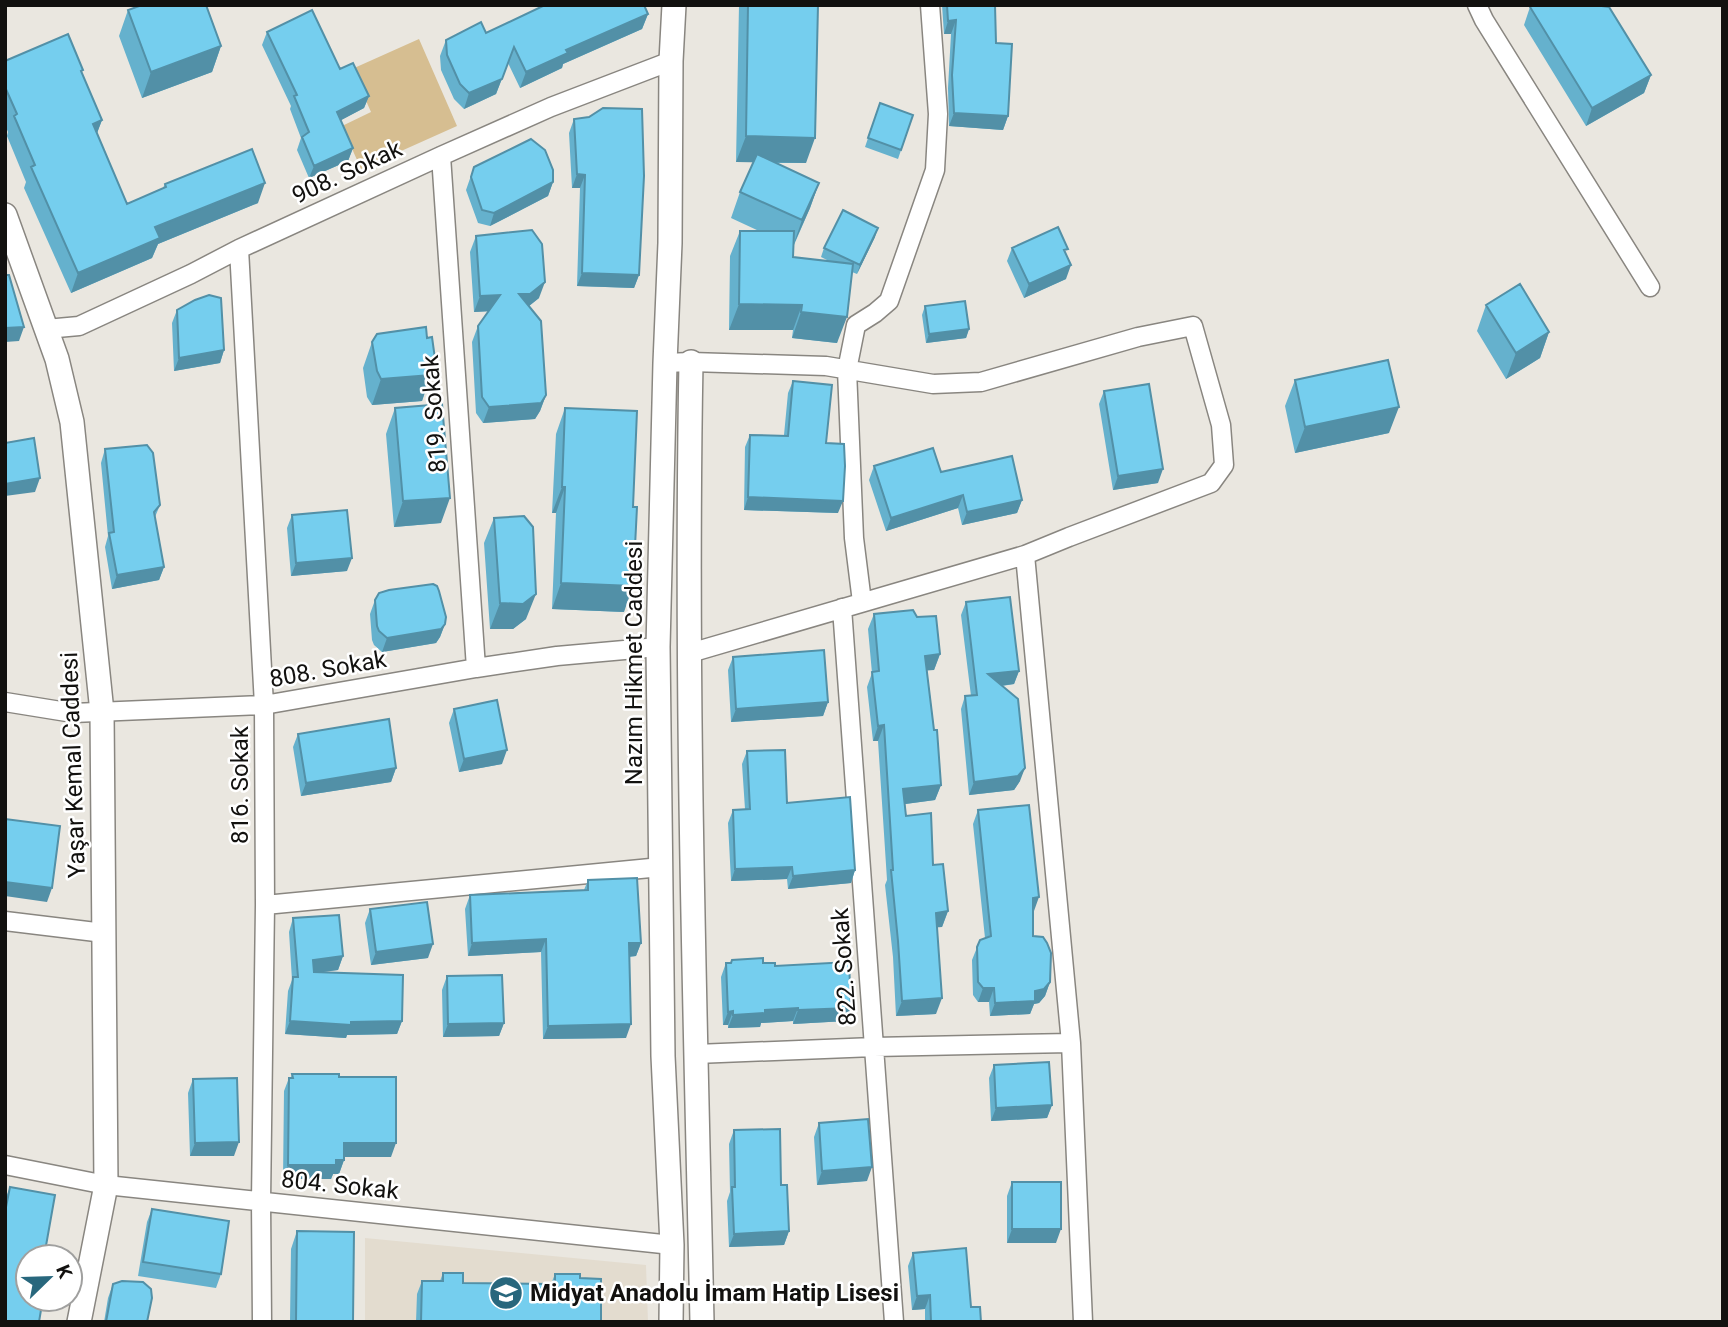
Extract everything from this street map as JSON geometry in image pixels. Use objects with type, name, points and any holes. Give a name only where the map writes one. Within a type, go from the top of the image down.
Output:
[{"type":"street","name":"Nazım Hikmet Caddesi","points":[[671,1322],[672,1245],[663,1056],[658,647],[674,5]]},
{"type":"street","points":[[862,603],[853,538],[847,370],[856,325],[889,301],[935,170],[938,114],[930,5]]},
{"type":"street","points":[[1478,5],[1484,20],[1650,287]]},
{"type":"street","name":"908. Sokak","points":[[46,329],[79,326],[441,156],[551,107],[671,61]]},
{"type":"street","name":"819. Sokak","points":[[441,156],[476,668]]},
{"type":"street","name":"Yaşar Kemal Caddesi","points":[[5,215],[57,359],[72,422],[102,712],[106,1185],[79,1322]]},
{"type":"street","name":"816. Sokak","points":[[239,249],[264,705],[262,1322]]},
{"type":"street","points":[[665,363],[826,366],[933,384],[981,382],[1138,337],[1193,326],[1221,425],[1224,465],[1211,484],[1025,555],[690,653]]},
{"type":"street","points":[[691,362],[690,653],[702,1322]]},
{"type":"street","points":[[1025,555],[1071,1043],[1083,1322]]},
{"type":"street","name":"822. Sokak","points":[[842,608],[894,1322]]},
{"type":"street","name":"808. Sokak","points":[[5,702],[73,713],[264,705],[557,656],[658,647]]},
{"type":"street","points":[[265,905],[660,867]]},
{"type":"street","points":[[5,921],[104,933]]},
{"type":"street","points":[[696,1054],[1071,1043]]},
{"type":"street","name":"804. Sokak","points":[[5,1165],[106,1185],[672,1245]]},
{"type":"shaded area","points":[[419,39],[457,126],[361,169],[342,126],[371,112],[352,69]]},
{"type":"shaded area","name":"Midyat Anadolu İmam Hatip Lisesi","points":[[365,1238],[646,1265],[648,1322],[365,1322]]},
{"type":"building","points":[[142,5],[206,5],[221,46],[151,72],[128,10]]},
{"type":"building","points":[[545,5],[644,5],[648,14],[566,50],[568,53],[526,72],[514,47],[502,79],[469,93],[460,84],[447,55],[446,40],[481,22],[486,33]]},
{"type":"building","points":[[748,5],[818,5],[815,138],[746,136]]},
{"type":"building","points":[[947,5],[995,5],[996,43],[1012,44],[1008,116],[954,113],[952,75],[956,20],[948,21]]},
{"type":"building","points":[[1530,7],[1609,7],[1651,75],[1592,108]]},
{"type":"building","points":[[312,10],[340,69],[353,63],[369,96],[337,112],[353,148],[314,166],[302,137],[309,132],[294,96],[297,95],[267,32]]},
{"type":"building","points":[[68,34],[102,120],[93,124],[127,204],[166,187],[165,184],[252,149],[265,183],[155,227],[160,238],[78,273],[31,167],[35,165],[5,87],[5,61]]},
{"type":"building","points":[[880,103],[913,115],[901,150],[868,138]]},
{"type":"building","points":[[603,108],[642,109],[644,176],[639,275],[582,273],[585,175],[577,174],[574,119],[589,117]]},
{"type":"building","points":[[531,139],[545,150],[553,170],[553,182],[494,213],[482,210],[471,177],[474,167]]},
{"type":"building","points":[[757,154],[819,183],[802,220],[740,192]]},
{"type":"building","points":[[843,210],[878,228],[860,265],[824,248]]},
{"type":"building","points":[[1058,227],[1068,249],[1064,250],[1071,265],[1029,284],[1012,248]]},
{"type":"building","points":[[532,230],[542,244],[545,282],[530,294],[519,294],[541,321],[546,395],[541,403],[489,407],[482,397],[478,326],[500,295],[480,296],[476,236]]},
{"type":"building","points":[[740,231],[794,231],[793,257],[853,264],[847,317],[801,312],[802,305],[739,304]]},
{"type":"building","points":[[5,275],[9,275],[24,327],[5,328]]},
{"type":"building","points":[[1520,284],[1549,332],[1516,353],[1486,305]]},
{"type":"building","points":[[209,295],[221,298],[224,350],[179,358],[177,310]]},
{"type":"building","points":[[965,301],[969,329],[929,334],[925,306]]},
{"type":"building","points":[[426,327],[427,338],[432,337],[436,366],[430,367],[431,375],[381,379],[372,342],[377,334]]},
{"type":"building","points":[[1388,360],[1399,407],[1305,427],[1295,380]]},
{"type":"building","points":[[793,381],[832,385],[826,443],[844,444],[843,501],[748,497],[750,435],[788,436]]},
{"type":"building","points":[[1149,384],[1163,469],[1118,476],[1104,391]]},
{"type":"building","points":[[442,404],[450,498],[403,501],[395,408]]},
{"type":"building","points":[[565,408],[637,411],[633,507],[637,507],[633,586],[561,583]]},
{"type":"building","points":[[34,438],[40,478],[5,484],[5,443]]},
{"type":"building","points":[[147,445],[153,453],[160,505],[154,512],[164,567],[117,575],[109,533],[114,532],[105,449]]},
{"type":"building","points":[[933,448],[941,472],[1012,456],[1022,500],[967,512],[963,495],[891,518],[874,466]]},
{"type":"building","points":[[347,510],[352,558],[296,563],[292,515]]},
{"type":"building","points":[[524,516],[533,527],[536,594],[523,604],[500,603],[494,518]]},
{"type":"building","points":[[433,584],[439,591],[446,617],[441,629],[387,638],[379,631],[375,600],[379,593]]},
{"type":"building","points":[[1010,597],[1019,671],[988,674],[1018,699],[1025,768],[1018,776],[974,782],[965,696],[977,695],[966,602]]},
{"type":"building","points":[[913,610],[917,617],[936,616],[940,654],[925,656],[934,730],[937,730],[941,785],[903,789],[906,816],[931,813],[933,865],[943,864],[948,911],[936,913],[942,998],[902,1001],[891,870],[884,725],[878,726],[872,672],[879,671],[874,614]]},
{"type":"building","points":[[824,650],[828,702],[736,709],[733,657]]},
{"type":"building","points":[[497,700],[507,750],[464,759],[454,709]]},
{"type":"building","points":[[389,719],[396,768],[306,783],[298,734]]},
{"type":"building","points":[[785,750],[787,803],[850,797],[855,870],[793,876],[792,867],[735,869],[733,810],[750,809],[747,751]]},
{"type":"building","points":[[1029,805],[1039,897],[1033,898],[1033,936],[1043,937],[1051,953],[1050,982],[1044,989],[1035,991],[1035,1001],[995,1003],[994,988],[983,988],[978,982],[977,947],[980,940],[991,936],[978,810]]},
{"type":"building","points":[[5,819],[60,826],[52,888],[5,882]]},
{"type":"building","points":[[637,878],[641,943],[629,943],[631,1024],[548,1026],[546,939],[472,943],[470,895],[588,890],[588,880]]},
{"type":"building","points":[[427,902],[433,944],[376,952],[370,909]]},
{"type":"building","points":[[339,915],[343,956],[313,960],[314,972],[403,975],[402,1021],[351,1022],[351,1025],[290,1021],[293,977],[298,977],[293,918]]},
{"type":"building","points":[[763,958],[763,963],[775,963],[775,966],[849,962],[851,1008],[798,1008],[733,1015],[733,1011],[728,1012],[726,963],[731,963],[732,960]]},
{"type":"building","points":[[502,975],[504,1023],[448,1024],[447,976]]},
{"type":"building","points":[[1049,1062],[1052,1105],[996,1108],[994,1065]]},
{"type":"building","points":[[292,1074],[396,1077],[396,1143],[344,1143],[344,1160],[336,1160],[336,1165],[288,1165],[289,1078],[293,1078]]},
{"type":"building","points":[[237,1078],[239,1142],[195,1143],[193,1079]]},
{"type":"building","points":[[868,1119],[872,1167],[822,1171],[819,1123]]},
{"type":"building","points":[[780,1129],[781,1185],[787,1185],[789,1231],[734,1234],[734,1130]]},
{"type":"building","points":[[1012,1182],[1061,1182],[1061,1229],[1012,1229]]},
{"type":"building","points":[[10,1187],[55,1195],[46,1243],[14,1243],[14,1313],[40,1313],[39,1322],[5,1322],[5,1212]]},
{"type":"building","points":[[152,1209],[229,1221],[221,1274],[143,1262]]},
{"type":"building","points":[[297,1231],[354,1232],[353,1322],[296,1322]]},
{"type":"building","points":[[966,1248],[971,1307],[980,1307],[981,1322],[931,1322],[930,1295],[917,1296],[913,1253]]},
{"type":"building","points":[[443,1273],[463,1273],[463,1283],[555,1284],[555,1274],[580,1274],[580,1278],[601,1279],[601,1322],[421,1322],[422,1281],[443,1281]]},
{"type":"building","points":[[122,1281],[143,1282],[151,1289],[147,1322],[106,1322],[113,1284]]},
{"type":"place","name":"Midyat Anadolu İmam Hatip Lisesi","points":[[506,1293]]}]
